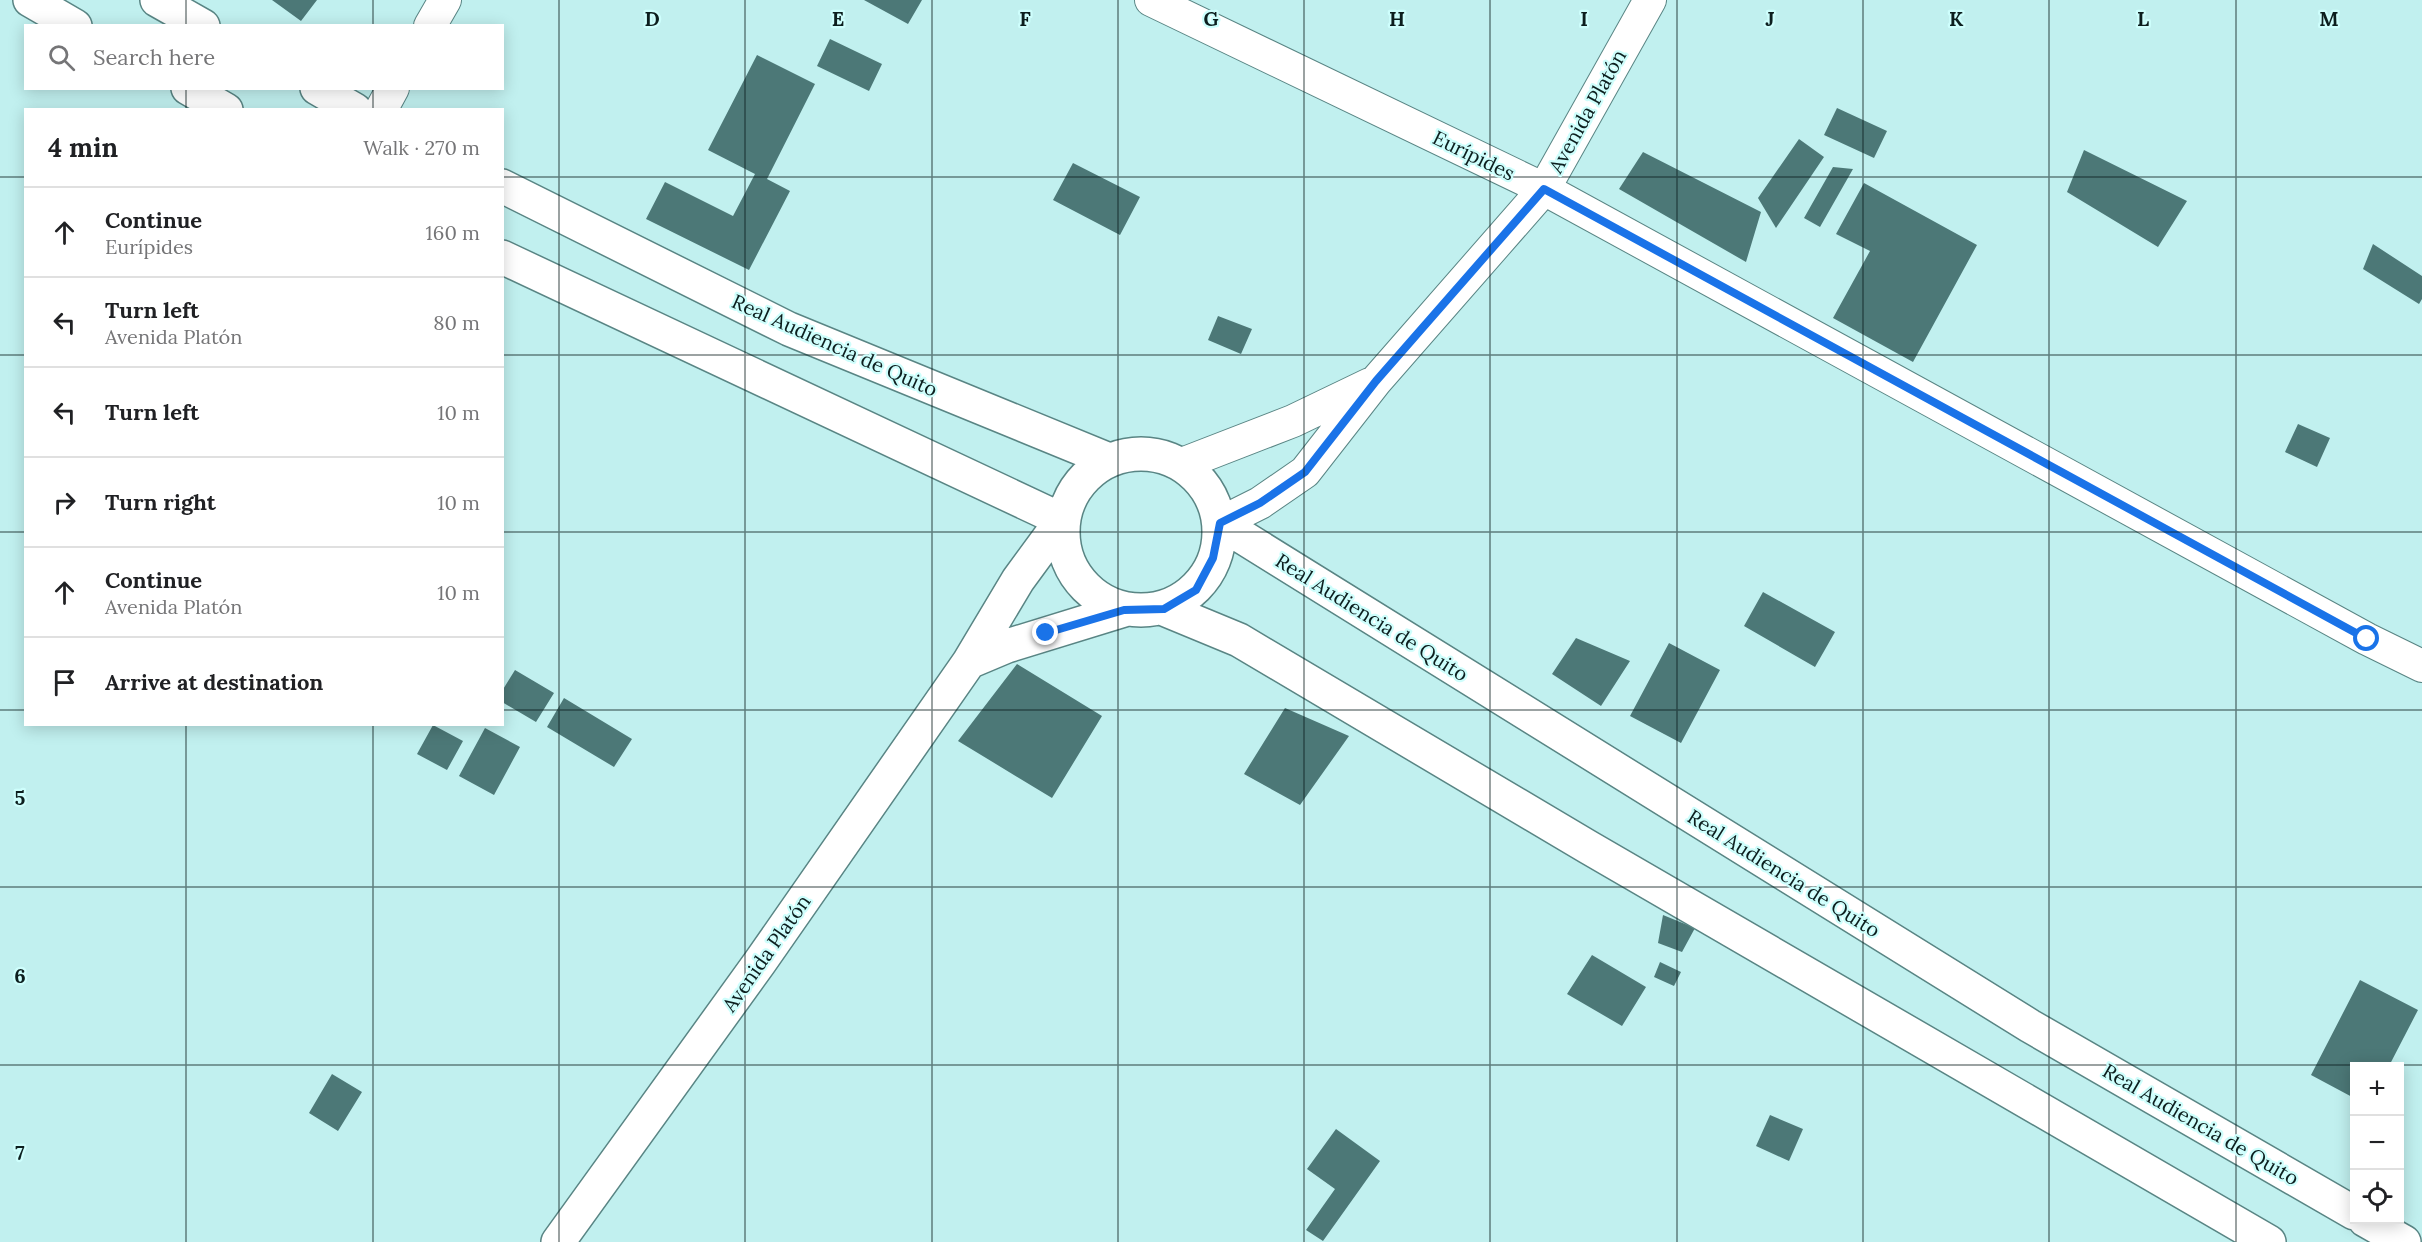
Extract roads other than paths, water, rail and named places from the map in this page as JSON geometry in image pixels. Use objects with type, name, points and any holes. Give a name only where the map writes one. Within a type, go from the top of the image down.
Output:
[{"type":"main road","points":[[30,0],[72,24]]},
{"type":"main road","points":[[158,0],[200,24]]},
{"type":"main road","points":[[191,90],[223,108]]},
{"type":"main road","points":[[320,90],[352,108]]},
{"type":"main road","name":"Real Audiencia de Quito","points":[[504,187],[789,329],[1109,460]]},
{"type":"main road","points":[[504,258],[1062,520]]},
{"type":"main road","points":[[1124,610],[1088,592],[1066,560],[1062,520],[1073,494],[1087,476],[1109,460],[1136,452],[1160,456],[1182,464],[1208,489],[1220,523],[1213,558],[1196,590],[1164,609]]},
{"type":"main road","name":"Avenida Platón","points":[[558,1242],[746,981],[969,662],[1018,580],[1062,520]]},
{"type":"main road","name":"Real Audiencia de Quito","points":[[1220,523],[2030,1026],[2350,1210]]},
{"type":"main road","points":[[969,662],[1006,646],[1124,610],[1164,609],[1239,640],[1588,847],[2269,1242]]},
{"type":"main road","points":[[2372,1224],[2404,1242]]},
{"type":"street","points":[[431,24],[445,0]]},
{"type":"street","name":"Eurípides","points":[[1151,0],[1544,189],[2367,639],[2422,666]]},
{"type":"street","name":"Avenida Platón","points":[[1220,523],[1260,503],[1305,472],[1376,381],[1544,189],[1650,0]]},
{"type":"street","points":[[382,108],[392,90]]},
{"type":"street","name":"Avenida Platón","points":[[1182,464],[1293,421],[1376,381]]}]
